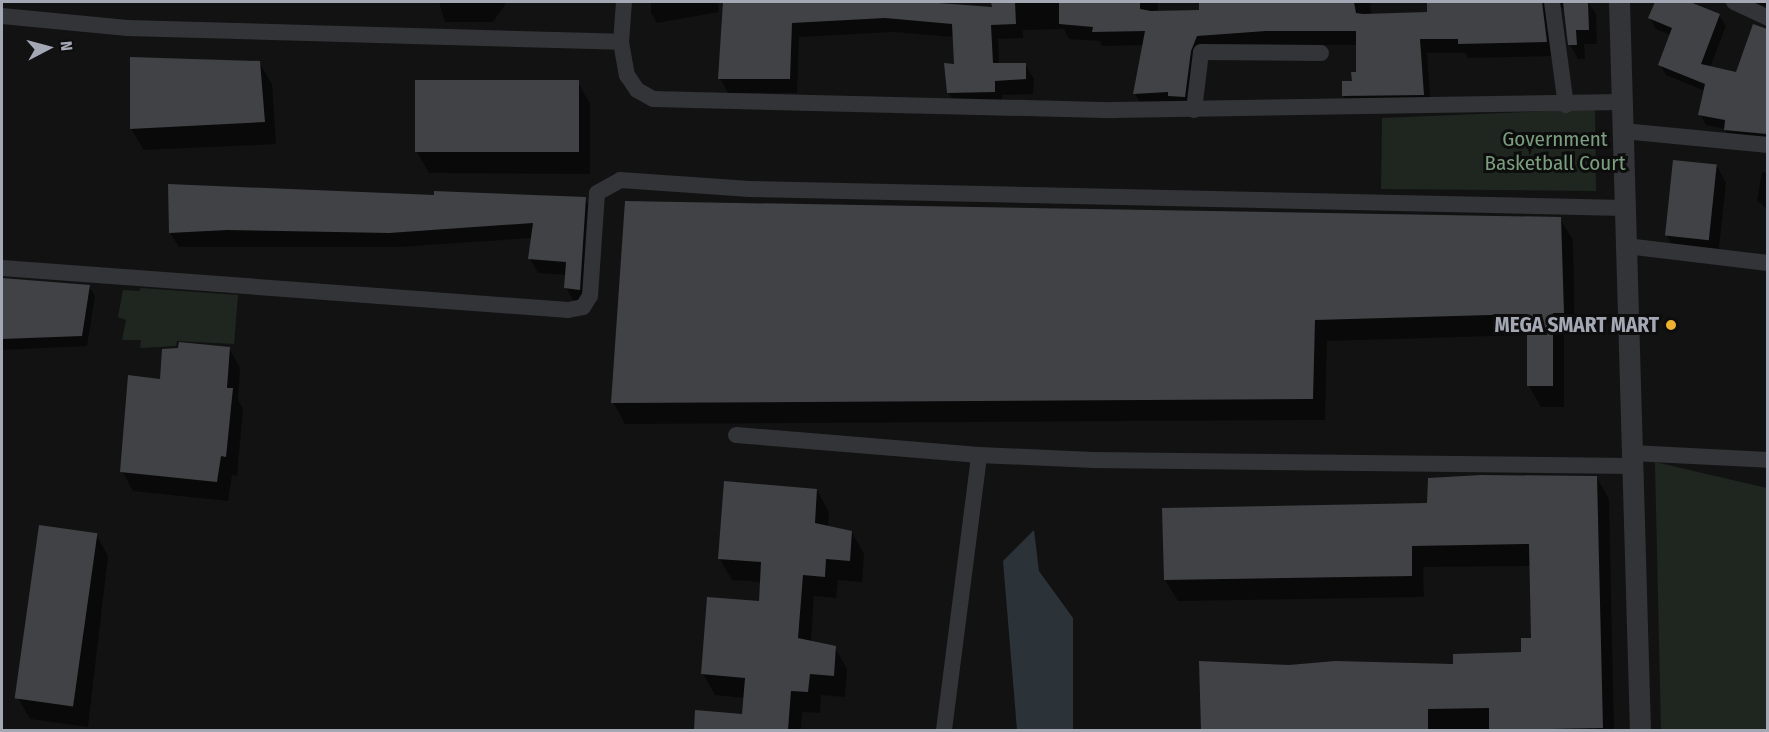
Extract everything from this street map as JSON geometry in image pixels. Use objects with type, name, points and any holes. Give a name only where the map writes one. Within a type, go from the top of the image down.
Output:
[{"type":"street","points":[[624,2],[621,42],[627,75],[637,90],[653,99],[1194,110],[1566,105],[1622,102]]},
{"type":"street","points":[[1552,2],[1566,105]]},
{"type":"street","points":[[1619,2],[1640,730]]},
{"type":"street","points":[[1734,2],[1767,18]]},
{"type":"street","points":[[2,16],[127,28],[621,42]]},
{"type":"street","points":[[1194,110],[1201,52],[1322,53]]},
{"type":"street","points":[[1623,131],[1767,145]]},
{"type":"street","points":[[2,268],[568,310],[583,307],[590,296],[597,193],[620,180],[750,189],[1625,208]]},
{"type":"street","points":[[1626,246],[1767,263]]},
{"type":"street","points":[[736,435],[979,455],[1228,464],[1632,459],[1767,460]]},
{"type":"street","points":[[944,730],[979,455]]},
{"type":"green space","name":"Government Basketball Court","points":[[1595,109],[1596,191],[1381,189],[1382,118]]},
{"type":"green space","points":[[141,288],[238,295],[234,344],[177,341],[176,346],[140,348],[141,340],[122,340],[126,320],[118,317],[123,290],[139,291]]},
{"type":"green space","points":[[1655,462],[1767,488],[1767,730],[1661,730]]},
{"type":"shaded area","points":[[1034,530],[1039,571],[1073,618],[1073,730],[1017,730],[1003,561]]},
{"type":"building","points":[[723,2],[925,2],[992,7],[991,2],[1015,2],[1016,24],[991,25],[993,63],[1026,63],[1026,79],[995,81],[995,92],[947,93],[944,63],[954,64],[952,24],[885,18],[792,23],[790,79],[718,79]]},
{"type":"building","points":[[1059,2],[1140,2],[1140,9],[1151,11],[1199,10],[1199,2],[1354,2],[1356,13],[1363,14],[1427,12],[1427,2],[1542,2],[1547,42],[1458,44],[1458,39],[1420,39],[1424,95],[1342,96],[1342,81],[1352,81],[1351,72],[1356,72],[1356,31],[1266,31],[1197,36],[1191,51],[1185,97],[1168,96],[1168,92],[1133,94],[1145,31],[1092,32],[1093,27],[1059,24]]},
{"type":"building","points":[[1563,2],[1588,2],[1589,30],[1576,30],[1577,45],[1568,45]]},
{"type":"building","points":[[1655,2],[1690,2],[1720,14],[1701,64],[1736,72],[1753,24],[1767,29],[1767,134],[1724,130],[1725,120],[1698,115],[1705,84],[1658,65],[1672,28],[1648,18]]},
{"type":"building","points":[[130,57],[260,61],[265,122],[130,129]]},
{"type":"building","points":[[415,80],[579,80],[579,152],[415,152]]},
{"type":"building","points":[[1673,160],[1717,165],[1709,240],[1665,236]]},
{"type":"building","points":[[168,184],[434,195],[434,191],[586,197],[580,290],[564,288],[566,262],[528,259],[533,223],[389,233],[227,230],[169,233]]},
{"type":"building","points":[[625,201],[1561,217],[1564,313],[1553,313],[1553,386],[1527,386],[1527,314],[1315,320],[1313,399],[611,403]]},
{"type":"building","points":[[2,278],[90,285],[82,336],[2,339]]},
{"type":"building","points":[[179,342],[230,347],[227,388],[233,388],[226,457],[221,456],[217,482],[120,472],[128,375],[160,379],[162,349],[178,348]]},
{"type":"building","points":[[1481,475],[1597,476],[1603,728],[1489,730],[1489,708],[1428,709],[1428,730],[1201,730],[1199,661],[1289,665],[1335,661],[1453,664],[1453,654],[1521,652],[1521,638],[1531,638],[1529,544],[1412,546],[1412,576],[1164,580],[1162,508],[1427,503],[1428,478]]},
{"type":"building","points":[[724,481],[817,489],[815,523],[852,531],[850,561],[826,559],[825,577],[803,575],[798,638],[836,646],[834,676],[810,674],[808,692],[791,691],[788,730],[694,730],[695,710],[742,714],[745,678],[701,674],[707,597],[759,601],[761,562],[718,559]]},
{"type":"building","points":[[39,525],[97,533],[73,707],[15,698]]},
{"type":"place","name":"MEGA SMART MART","points":[[1671,325]]}]
